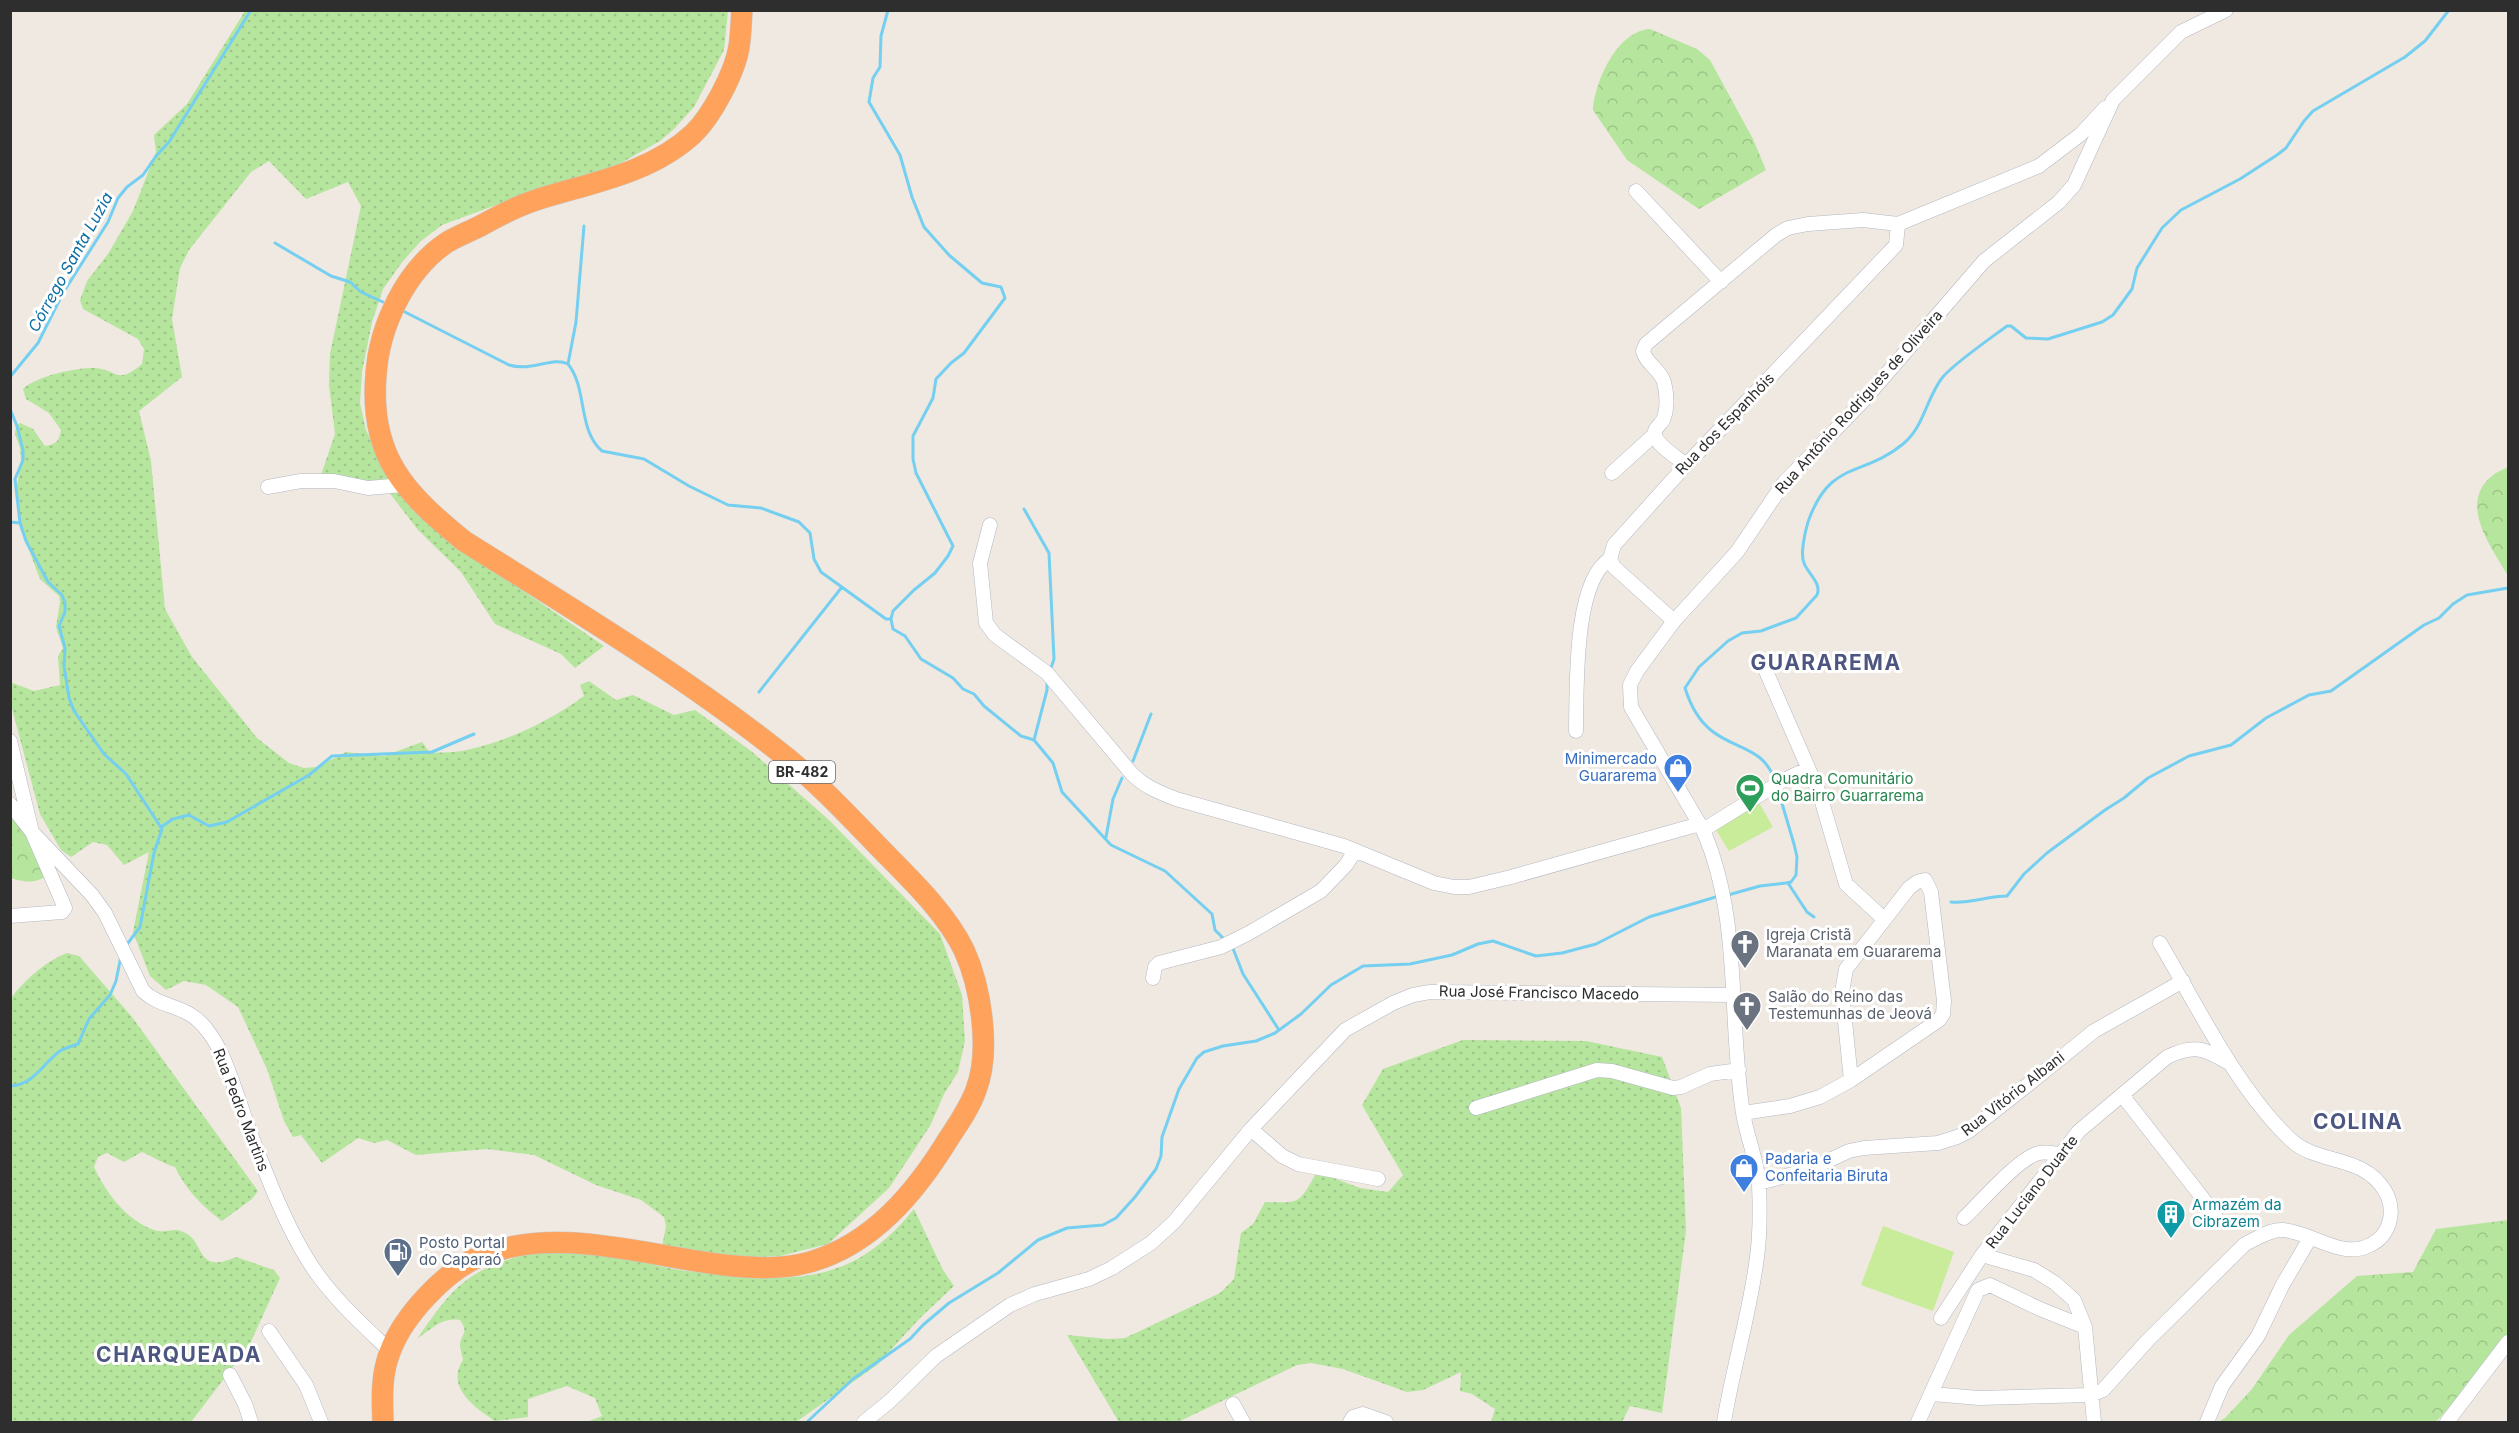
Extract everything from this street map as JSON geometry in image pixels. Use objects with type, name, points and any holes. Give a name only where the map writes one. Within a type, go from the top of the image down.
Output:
[{"type":"highway","name":"BR-482","points":[[383,1422],[384,1376],[390,1351],[405,1325],[441,1282],[461,1266],[495,1250],[540,1244],[600,1246],[681,1260],[755,1268],[810,1263],[851,1245],[886,1219],[931,1168],[976,1090],[980,1073],[983,1033],[976,986],[969,962],[948,924],[890,858],[790,760],[696,689],[464,541],[432,515],[403,485],[387,454],[374,399],[376,364],[390,311],[430,256],[447,243],[511,209],[534,200],[603,181],[648,164],[692,135],[707,118],[728,78],[739,48],[742,10]]},
{"type":"street","points":[[1686,465],[1661,444],[1655,434],[1655,429],[1663,420],[1667,397],[1660,374],[1644,357],[1643,351],[1646,344],[1776,235],[1788,228],[1808,224],[1863,220],[1898,224],[2039,166],[2081,134],[2181,32],[2226,10]]},
{"type":"street","name":"Rua Antônio Rodrigues de Oliveira","points":[[1724,1422],[1757,1257],[1759,1183],[1743,1113],[1734,995],[1722,885],[1718,867],[1701,827],[1631,707],[1630,685],[1637,671],[1674,621],[1737,552],[1768,505],[1796,469],[1863,401],[1984,261],[2059,202],[2074,185],[2113,100]]},
{"type":"street","points":[[1636,191],[1721,282]]},
{"type":"street","name":"Rua dos Espanhóis","points":[[1576,731],[1583,605],[1594,574],[1602,564],[1610,559],[1614,544],[1686,465],[1896,245],[1898,224]]},
{"type":"street","points":[[1612,473],[1655,434]]},
{"type":"street","points":[[268,487],[302,481],[334,481],[368,488],[403,485]]},
{"type":"street","points":[[990,525],[980,563],[983,614],[989,628],[1047,673],[1143,784],[1176,799],[1355,851],[1434,882],[1469,887],[1701,827],[1807,769]]},
{"type":"street","points":[[1610,559],[1625,579],[1674,621]]},
{"type":"street","points":[[1762,662],[1820,795],[1846,884],[1884,920]]},
{"type":"street","points":[[10,741],[32,832],[65,911],[10,916]]},
{"type":"street","name":"Rua Pedro Martins","points":[[10,804],[32,832],[92,895],[105,913],[142,991],[150,998],[183,1009],[198,1018],[209,1032],[224,1059],[267,1176],[298,1244],[328,1287],[390,1351]]},
{"type":"street","points":[[1153,978],[1155,967],[1159,963],[1228,944],[1321,891],[1346,866],[1355,851]]},
{"type":"street","points":[[1743,1113],[1804,1102],[1851,1080],[1930,1027],[1943,1014],[1944,1000],[1931,892],[1925,880],[1917,882],[1853,957],[1846,969],[1842,992],[1851,1080]]},
{"type":"street","points":[[1932,1394],[1979,1398],[2091,1395],[2103,1390],[2148,1340],[2245,1244],[2265,1234],[2282,1230],[2341,1249],[2356,1250],[2371,1245],[2384,1235],[2390,1221],[2390,1205],[2385,1191],[2359,1167],[2308,1151],[2293,1142],[2255,1099],[2232,1065],[2160,943]]},
{"type":"street","name":"Rua Vitório Albani","points":[[1759,1183],[1808,1170],[1857,1149],[1938,1143],[1957,1137],[1995,1111],[2094,1031],[2183,981]]},
{"type":"street","name":"Rua José Francisco Macedo","points":[[864,1422],[890,1401],[936,1356],[1010,1305],[1035,1294],[1089,1279],[1112,1268],[1151,1243],[1174,1222],[1251,1129],[1345,1030],[1393,1003],[1413,995],[1430,992],[1734,995]]},
{"type":"street","name":"Rua Luciano Duarte","points":[[1941,1318],[1982,1255],[2079,1131],[2167,1057],[2179,1051],[2196,1048],[2208,1050],[2232,1065]]},
{"type":"street","points":[[1476,1108],[1597,1070],[1612,1071],[1673,1088],[1682,1087],[1710,1074],[1739,1070]]},
{"type":"street","points":[[2122,1095],[2216,1214]]},
{"type":"street","points":[[1251,1129],[1282,1156],[1298,1164],[1378,1179]]},
{"type":"street","points":[[1964,1218],[2020,1163],[2033,1154],[2042,1152],[2060,1154]]},
{"type":"street","points":[[2207,1422],[2222,1386],[2246,1356],[2258,1336],[2282,1286],[2310,1238]]},
{"type":"street","points":[[1982,1255],[2034,1270],[2055,1283],[2074,1300],[2085,1327],[2094,1422]]},
{"type":"street","points":[[1918,1422],[1978,1290],[1984,1286],[1989,1285],[2085,1327]]},
{"type":"street","points":[[269,1331],[306,1385],[321,1422]]},
{"type":"street","points":[[2447,1422],[2508,1342]]},
{"type":"street","points":[[230,1375],[245,1404],[251,1422]]},
{"type":"street","points":[[1233,1404],[1243,1422]]},
{"type":"street","points":[[1350,1422],[1353,1417],[1363,1414],[1386,1422]]},
{"type":"green space","points":[[245,11],[728,11],[724,50],[694,107],[674,129],[660,141],[605,172],[507,201],[442,225],[421,241],[403,261],[383,289],[372,322],[362,372],[360,403],[366,430],[380,459],[453,543],[604,646],[575,668],[561,654],[495,624],[461,572],[418,530],[385,487],[320,478],[335,434],[329,385],[330,354],[361,206],[348,182],[306,199],[269,161],[251,172],[189,250],[180,268],[172,319],[182,377],[139,411],[151,461],[165,609],[192,657],[257,738],[289,763],[304,768],[317,767],[346,752],[384,756],[422,742],[430,753],[458,752],[482,746],[513,736],[557,714],[584,696],[580,685],[589,681],[616,700],[633,695],[674,715],[695,710],[751,751],[829,820],[940,934],[962,995],[965,1041],[958,1072],[944,1094],[930,1126],[889,1188],[828,1244],[780,1256],[747,1258],[662,1247],[666,1226],[664,1217],[641,1200],[596,1185],[534,1155],[487,1149],[416,1155],[387,1140],[374,1143],[358,1138],[322,1163],[301,1135],[293,1137],[284,1121],[267,1069],[238,1007],[206,985],[184,981],[166,990],[150,976],[133,932],[149,852],[124,865],[107,845],[93,842],[71,857],[61,850],[40,814],[11,705],[10,682],[34,691],[60,685],[58,656],[63,648],[56,627],[60,602],[59,596],[40,579],[20,527],[17,487],[21,460],[15,434],[16,425],[20,423],[33,429],[45,446],[57,441],[61,430],[49,413],[26,399],[23,389],[37,380],[66,371],[94,368],[122,375],[142,364],[144,349],[138,339],[83,309],[80,300],[87,281],[108,254],[133,211],[156,152],[154,135],[187,104]]},
{"type":"green space","points":[[1650,29],[1697,49],[1710,60],[1753,139],[1766,170],[1699,209],[1627,160],[1593,110],[1598,85],[1610,59],[1627,38]]},
{"type":"green space","points":[[2508,467],[2508,576],[2481,526],[2478,500],[2482,487],[2492,476]]},
{"type":"green space","name":"Quadra Comunitário do Bairro Guarrarema","points":[[1758,801],[1773,827],[1729,851],[1714,827]]},
{"type":"green space","points":[[10,807],[50,873],[36,881],[26,882],[11,878]]},
{"type":"green space","points":[[67,953],[79,956],[132,1017],[258,1191],[252,1199],[222,1221],[195,1197],[175,1167],[142,1152],[124,1162],[107,1153],[98,1157],[94,1167],[111,1196],[134,1220],[158,1231],[178,1230],[189,1235],[202,1254],[213,1262],[222,1262],[236,1257],[274,1270],[280,1278],[249,1346],[191,1422],[11,1422],[10,1000],[36,972]]},
{"type":"green space","points":[[1463,1040],[1586,1041],[1662,1057],[1681,1108],[1686,1231],[1662,1413],[1630,1406],[1622,1422],[1491,1422],[1495,1409],[1472,1394],[1460,1391],[1461,1372],[1423,1390],[1407,1392],[1343,1369],[1311,1363],[1297,1365],[1178,1422],[1119,1422],[1067,1335],[1108,1339],[1125,1338],[1220,1293],[1234,1279],[1241,1233],[1253,1224],[1265,1202],[1286,1202],[1298,1199],[1317,1172],[1360,1188],[1388,1192],[1403,1175],[1362,1105],[1383,1069]]},
{"type":"green space","points":[[914,1209],[943,1270],[954,1286],[920,1318],[877,1365],[796,1422],[587,1422],[602,1416],[595,1398],[567,1386],[528,1399],[528,1417],[495,1421],[471,1403],[460,1388],[458,1370],[463,1360],[460,1344],[464,1330],[460,1320],[442,1322],[417,1339],[442,1304],[465,1281],[489,1267],[521,1256],[573,1251],[590,1252],[694,1272],[757,1277],[808,1275],[831,1270],[874,1249]]},
{"type":"green space","points":[[2508,1220],[2508,1340],[2436,1422],[2218,1422],[2225,1418],[2252,1389],[2289,1335],[2357,1276],[2413,1272],[2436,1229]]},
{"type":"green space","points":[[1883,1226],[1954,1252],[1933,1311],[1861,1285]]},
{"type":"waterway","name":"Córrego Santa Luzia","points":[[10,377],[38,343],[63,293],[108,222],[118,198],[127,187],[143,175],[169,142],[251,10]]},
{"type":"waterway","points":[[888,10],[881,36],[880,67],[873,78],[869,102],[900,155],[912,197],[924,227],[949,255],[982,283],[1001,287],[1005,298],[964,353],[936,379],[933,398],[913,436],[913,459],[916,473],[953,546],[935,573],[893,611],[891,619],[893,629],[905,636],[921,659],[953,678],[963,689],[974,694],[984,706],[1021,736],[1034,740],[1053,763],[1062,792],[1111,845],[1165,871],[1212,914],[1215,930],[1225,940]]},
{"type":"waterway","points":[[1775,781],[1770,770],[1757,755],[1721,737],[1707,727],[1696,712],[1685,688],[1699,667],[1728,641],[1742,633],[1761,631],[1796,618],[1817,595],[1818,586],[1803,559],[1804,537],[1808,522],[1826,488],[1848,472],[1888,455],[1903,444],[1916,429],[1932,395],[1947,372],[2007,326],[2011,326],[2026,338],[2048,339],[2102,322],[2113,315],[2132,289],[2137,268],[2162,228],[2181,210],[2240,179],[2277,155],[2286,148],[2313,111],[2405,57],[2425,41],[2449,10]]},
{"type":"waterway","points":[[568,364],[576,322],[584,226]]},
{"type":"waterway","points":[[275,243],[331,276],[350,282],[361,292],[383,302]]},
{"type":"waterway","points":[[403,311],[509,365],[526,367],[555,362],[568,364],[578,385],[589,432],[602,451],[644,459],[689,486],[728,505],[761,508],[799,522],[810,533],[814,559],[821,572],[886,619],[891,619]]},
{"type":"waterway","name":"Córrego Santa Luzia","points":[[10,409],[23,450],[23,460],[15,479],[20,523],[26,541],[48,582],[62,595],[65,603],[65,612],[59,626],[65,648],[64,666],[69,698],[74,711],[104,754],[126,774],[162,829],[154,853],[140,927],[125,947]]},
{"type":"waterway","points":[[1024,509],[1049,553],[1054,659],[1051,668]]},
{"type":"waterway","points":[[10,522],[20,523]]},
{"type":"waterway","points":[[759,692],[842,587]]},
{"type":"waterway","points":[[1951,902],[2007,896],[2024,874],[2047,853],[2148,778],[2189,756],[2231,745],[2266,718],[2309,695],[2331,691],[2424,625],[2439,618],[2453,604],[2467,595],[2508,588]]},
{"type":"waterway","points":[[1034,740],[1047,690],[1047,681]]},
{"type":"waterway","points":[[1133,761],[1151,714]]},
{"type":"waterway","points":[[161,827],[173,819],[189,815],[209,826],[227,822],[309,775],[332,756],[432,752],[474,734]]},
{"type":"waterway","points":[[1106,837],[1113,799],[1122,778]]},
{"type":"waterway","points":[[1728,895],[1760,886],[1791,882],[1796,875],[1797,857],[1778,790]]},
{"type":"waterway","points":[[1788,883],[1807,912],[1814,917]]},
{"type":"waterway","points":[[807,1422],[853,1379],[910,1339],[949,1303],[998,1273],[1038,1240],[1067,1228],[1103,1225],[1116,1218],[1156,1169],[1161,1156],[1162,1137],[1179,1089],[1197,1058],[1204,1052],[1223,1046],[1256,1041],[1275,1033],[1301,1014],[1331,985],[1363,966],[1410,964],[1452,955],[1478,944],[1493,941],[1536,956],[1562,953],[1596,944],[1649,917],[1719,896]]},
{"type":"waterway","points":[[1232,946],[1243,974],[1279,1030]]},
{"type":"waterway","name":"Córrego Santa Luzia","points":[[10,1086],[26,1082],[60,1051],[78,1044],[89,1019],[110,995],[116,981],[121,956]]},
{"type":"place","name":"Minimercado Guararema","points":[[1678,794]]},
{"type":"place","name":"Quadra Comunitário do Bairro Guarrarema","points":[[1750,814]]},
{"type":"place","name":"Igreja Cristã Maranata em Guararema","points":[[1745,970]]},
{"type":"place","name":"Salão do Reino das Testemunhas de Jeová","points":[[1747,1032]]},
{"type":"place","name":"Padaria e Confeitaria Biruta","points":[[1744,1194]]},
{"type":"place","name":"Armazém da Cibrazem","points":[[2171,1240]]},
{"type":"place","name":"Posto Portal do Caparaó","points":[[398,1278]]},
{"type":"district","name":"GUARAREMA","points":[[1826,663]]},
{"type":"district","name":"COLINA","points":[[2358,1122]]},
{"type":"district","name":"CHARQUEADA","points":[[179,1355]]}]
